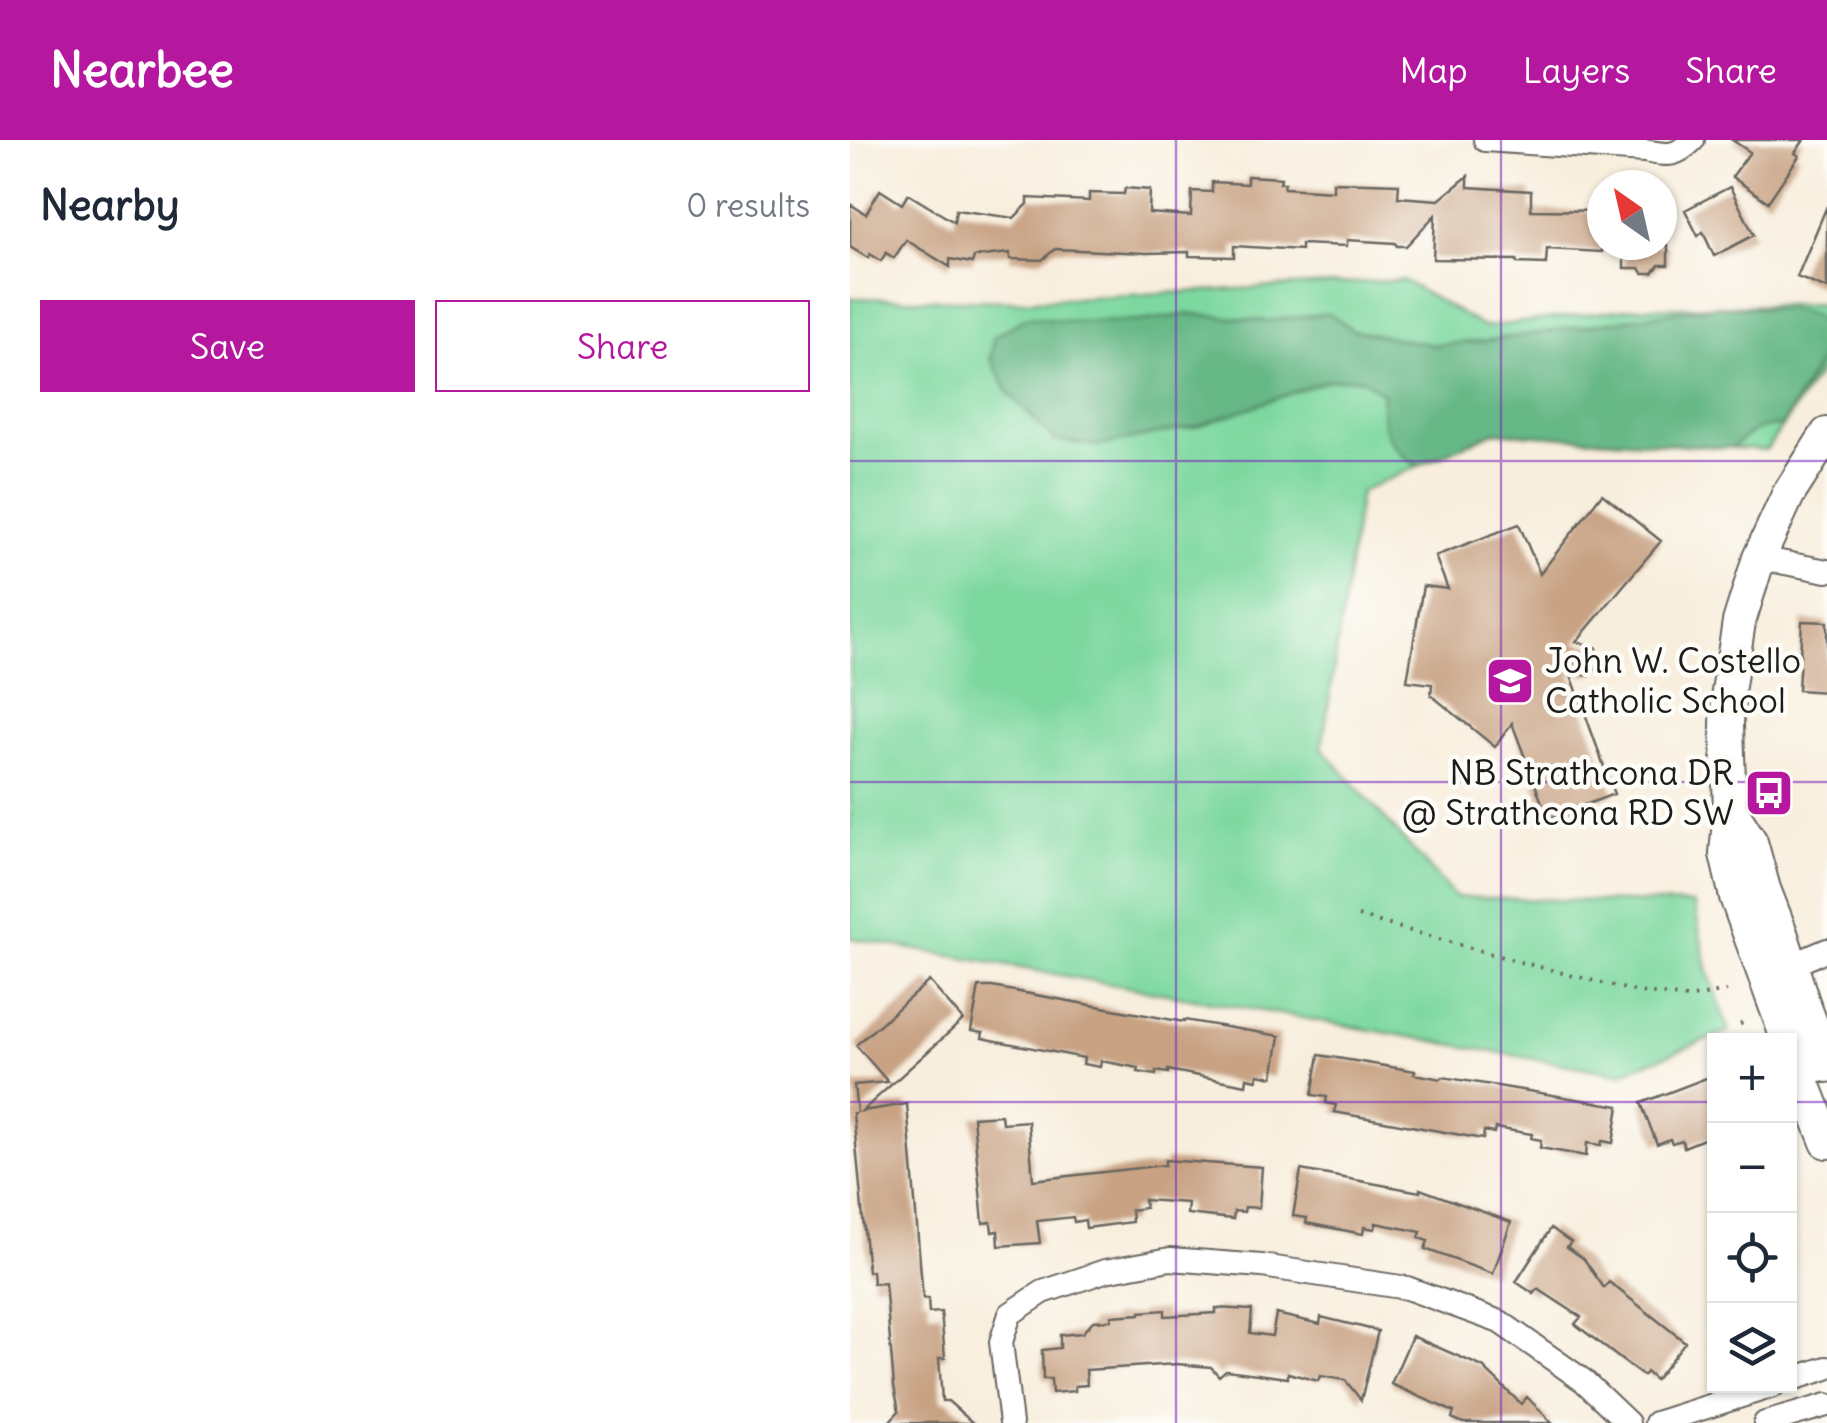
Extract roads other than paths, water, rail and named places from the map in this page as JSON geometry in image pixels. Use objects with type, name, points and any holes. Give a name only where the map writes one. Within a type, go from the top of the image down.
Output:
[{"type":"street","points":[[1485,140],[1668,156],[1683,150],[1693,140]]},
{"type":"street","points":[[1827,434],[1788,495],[1759,558],[1739,622],[1727,726],[1730,808],[1726,854],[1736,897],[1779,970],[1827,1066]]},
{"type":"street","points":[[1759,558],[1827,571]]},
{"type":"street","points":[[1779,970],[1827,950]]},
{"type":"street","points":[[1779,970],[1788,1033]]},
{"type":"street","points":[[1797,1064],[1827,1142]]},
{"type":"street","points":[[1011,1423],[1000,1342],[1010,1314],[1042,1292],[1105,1270],[1170,1259],[1262,1266],[1407,1288],[1500,1322],[1584,1381],[1628,1423]]},
{"type":"street","points":[[1797,1378],[1827,1368]]},
{"type":"street","points":[[1656,1423],[1751,1393]]},
{"type":"street","points":[[1765,1423],[1827,1404]]},
{"type":"place","name":"John W. Costello Catholic School","points":[[1510,681]]},
{"type":"place","name":"NB Strathcona DR @ Strathcona RD SW","points":[[1769,793]]}]
